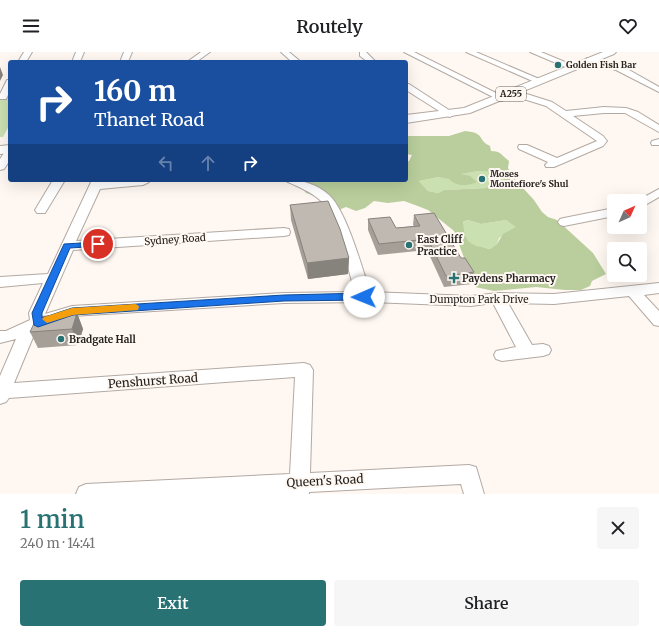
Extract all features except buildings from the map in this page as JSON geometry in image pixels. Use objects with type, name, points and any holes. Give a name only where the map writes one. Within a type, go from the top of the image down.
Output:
[{"type":"main road","name":"A255","points":[[408,119],[466,111],[514,93],[600,54]]},
{"type":"street","points":[[194,60],[206,52]]},
{"type":"street","points":[[286,52],[295,60]]},
{"type":"street","points":[[408,52],[502,98]]},
{"type":"street","points":[[470,52],[540,81]]},
{"type":"street","points":[[534,52],[573,67]]},
{"type":"street","points":[[363,54],[370,60]]},
{"type":"street","points":[[600,54],[619,68],[659,90]]},
{"type":"street","points":[[4,96],[8,87]]},
{"type":"street","points":[[408,87],[450,114]]},
{"type":"street","points":[[514,93],[550,104],[600,138],[602,141],[599,144],[553,163],[523,147]]},
{"type":"street","points":[[565,114],[614,110],[625,111],[636,114],[659,129]]},
{"type":"street","points":[[0,167],[7,148]]},
{"type":"street","points":[[41,210],[58,182]]},
{"type":"street","points":[[296,182],[314,190],[325,198],[332,207],[350,248],[364,297]]},
{"type":"street","points":[[1,394],[67,246],[97,183],[143,183]]},
{"type":"street","points":[[647,200],[659,192]]},
{"type":"street","points":[[564,222],[607,213]]},
{"type":"street","name":"Sydney Road","points":[[67,246],[284,232]]},
{"type":"street","points":[[0,282],[53,278]]},
{"type":"street","name":"Dumpton Park Drive","points":[[0,337],[8,336],[72,311],[284,298],[364,297],[471,300],[498,298],[554,299],[659,288]]},
{"type":"street","points":[[632,291],[659,321]]},
{"type":"street","points":[[498,298],[527,352]]},
{"type":"street","points":[[502,355],[543,350]]},
{"type":"street","name":"Penshurst Road","points":[[1,394],[304,370],[299,488]]},
{"type":"street","name":"Queen's Road","points":[[86,494],[299,488],[469,474],[474,494]]},
{"type":"green space","points":[[8,98],[8,128],[3,137],[0,137],[0,99]]},
{"type":"green space","points":[[465,131],[479,135],[486,144],[490,146],[491,151],[499,153],[509,161],[508,168],[512,176],[534,200],[542,212],[548,217],[557,220],[593,253],[606,274],[592,281],[590,286],[581,290],[536,287],[494,291],[475,287],[454,231],[428,210],[404,201],[388,203],[374,201],[365,208],[356,211],[346,207],[341,209],[338,214],[316,196],[306,193],[301,187],[285,182],[408,182],[408,161],[412,155],[408,154],[408,136],[449,136]],"holes":[[[479,171],[501,173],[505,181],[490,185],[486,188],[444,190],[438,193],[428,191],[419,181],[439,177],[449,179],[452,182],[463,185],[477,182],[470,176],[461,174]],[[468,220],[481,224],[506,220],[516,227],[503,234],[497,244],[490,249],[473,244],[465,235],[463,222]]]},
{"type":"green space","points":[[479,171],[501,173],[506,181],[490,185],[486,188],[444,190],[438,193],[428,191],[419,181],[439,177],[473,180],[460,174]]},
{"type":"green space","points":[[468,220],[481,224],[506,220],[517,227],[499,238],[497,244],[490,249],[478,246],[467,240],[462,223]]},
{"type":"slow traffic","points":[[47,319],[72,311],[135,307]]},
{"type":"place","name":"Golden Fish Bar","points":[[558,65]]},
{"type":"place","name":"Moses Montefiore's Shul","points":[[482,179]]},
{"type":"place","name":"East Cliff Practice","points":[[409,245]]},
{"type":"place","name":"Paydens Pharmacy","points":[[454,278]]},
{"type":"place","name":"Bradgate Hall","points":[[61,339]]},
{"type":"route","points":[[98,244],[67,246],[37,313],[38,323],[54,316],[72,311],[284,298],[364,297]]}]
